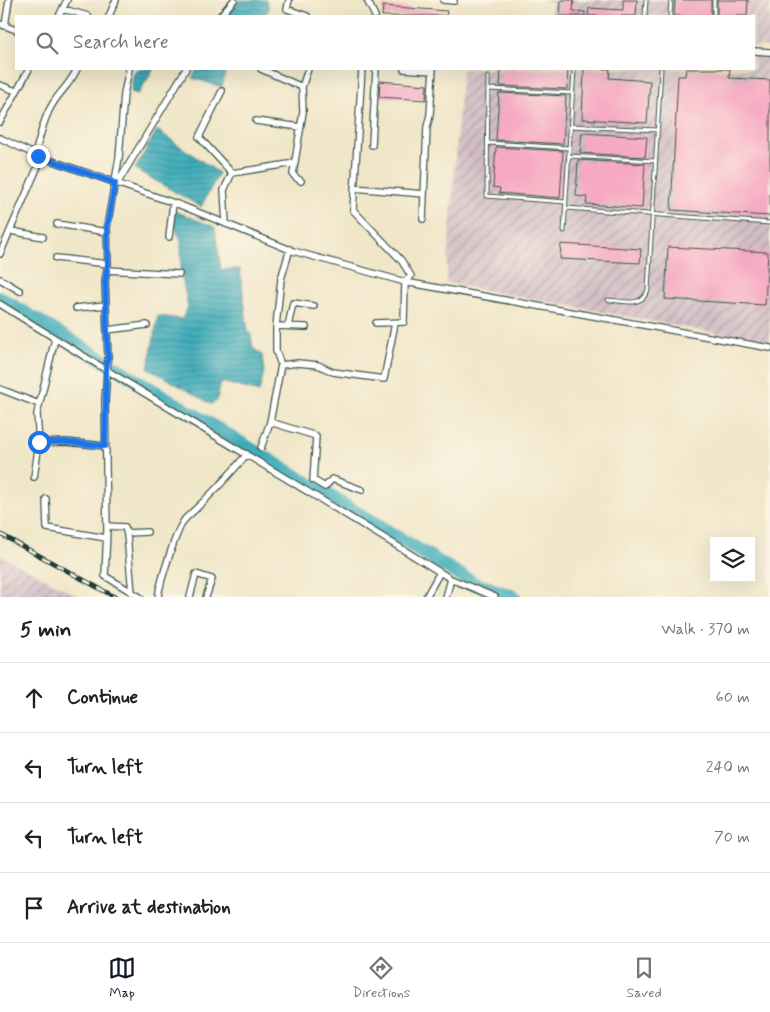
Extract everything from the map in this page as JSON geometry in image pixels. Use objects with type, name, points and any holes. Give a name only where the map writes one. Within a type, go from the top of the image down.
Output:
[{"type":"street","points":[[9,0],[3,25],[15,30]]},
{"type":"street","points":[[60,15],[67,0]]},
{"type":"street","points":[[110,15],[116,0]]},
{"type":"street","points":[[221,15],[234,0]]},
{"type":"street","points":[[289,0],[287,9],[304,15]]},
{"type":"street","points":[[367,0],[374,15]]},
{"type":"street","points":[[443,0],[454,1]]},
{"type":"street","points":[[63,9],[84,15]]},
{"type":"street","points":[[755,52],[770,52]]},
{"type":"street","points":[[0,122],[27,70]]},
{"type":"street","points":[[35,154],[52,104],[69,85],[76,70]]},
{"type":"street","points":[[129,70],[116,184],[107,232],[106,305],[108,358],[106,370],[105,576],[140,597]]},
{"type":"street","points":[[116,184],[185,70]]},
{"type":"street","points":[[263,70],[302,87]]},
{"type":"street","points":[[302,181],[295,178],[293,174],[301,127],[302,87],[308,70]]},
{"type":"street","points":[[362,70],[353,210],[401,260],[411,276],[405,282],[404,322],[376,323]]},
{"type":"street","points":[[372,145],[376,70]]},
{"type":"street","points":[[423,219],[427,127],[430,115],[433,70]]},
{"type":"street","points":[[0,85],[16,91]]},
{"type":"street","points":[[222,90],[199,137],[232,173]]},
{"type":"street","points":[[256,121],[301,127]]},
{"type":"street","points":[[0,138],[42,157],[173,203],[290,249],[405,282],[770,348]]},
{"type":"street","points":[[0,254],[42,157]]},
{"type":"street","points":[[232,173],[295,163]]},
{"type":"street","points":[[226,224],[224,190],[232,173]]},
{"type":"street","points":[[354,188],[424,194]]},
{"type":"street","points":[[169,237],[173,203]]},
{"type":"street","points":[[57,224],[107,232]]},
{"type":"street","points":[[11,231],[43,237]]},
{"type":"street","points":[[261,448],[270,422],[281,365],[276,351],[276,326],[281,279],[290,249]]},
{"type":"street","points":[[56,258],[108,267],[179,274]]},
{"type":"street","points":[[0,279],[20,291]]},
{"type":"street","points":[[288,326],[293,303],[314,306]]},
{"type":"street","points":[[0,304],[451,579],[496,597]]},
{"type":"street","points":[[76,308],[106,305]]},
{"type":"street","points":[[281,365],[298,363],[318,365],[333,372],[384,379],[395,323]]},
{"type":"street","points":[[107,330],[146,325]]},
{"type":"street","points":[[276,326],[306,327]]},
{"type":"street","points":[[34,477],[39,442],[37,414],[55,338]]},
{"type":"street","points":[[0,389],[39,404]]},
{"type":"street","points":[[270,422],[316,436],[313,480],[325,487],[332,479],[362,490]]},
{"type":"street","points":[[39,442],[66,442],[105,446]]},
{"type":"street","points":[[158,597],[174,542],[186,518],[192,515],[220,487],[247,454]]},
{"type":"street","points":[[46,499],[47,528],[106,538]]},
{"type":"street","points":[[106,526],[125,527],[132,593]]},
{"type":"street","points":[[127,534],[127,532],[147,532]]},
{"type":"street","points":[[426,597],[440,572]]},
{"type":"street","points":[[190,597],[196,574],[212,579],[206,597]]},
{"type":"street","points":[[446,597],[451,579]]},
{"type":"lane","points":[[645,15],[646,0]]},
{"type":"lane","points":[[670,15],[671,0]]},
{"type":"lane","points":[[714,0],[714,15]]},
{"type":"lane","points":[[564,231],[574,70]]},
{"type":"lane","points":[[608,300],[638,302],[645,297],[648,290],[661,70]]},
{"type":"lane","points":[[488,77],[488,196],[566,202]]},
{"type":"lane","points":[[488,89],[573,93]]},
{"type":"lane","points":[[571,126],[658,130]]},
{"type":"lane","points":[[488,144],[569,148]]},
{"type":"lane","points":[[569,156],[656,161]]},
{"type":"lane","points":[[566,208],[770,223]]},
{"type":"shaded area","points":[[542,0],[770,0],[770,47],[755,46],[755,15],[551,15],[552,3]]},
{"type":"shaded area","points":[[755,56],[770,57],[770,343],[446,283],[462,70],[755,70]]},
{"type":"shaded area","points":[[0,555],[80,597],[2,597],[0,590]]},
{"type":"water","points":[[238,0],[266,0],[269,8],[266,15],[231,15],[230,13]]},
{"type":"water","points":[[136,70],[153,70],[138,94],[131,92],[133,75]]},
{"type":"water","points":[[196,70],[226,70],[222,87],[192,78]]},
{"type":"water","points":[[157,130],[219,173],[201,207],[135,169]]},
{"type":"water","points":[[175,211],[215,227],[221,270],[240,269],[248,331],[251,335],[253,348],[262,355],[264,372],[259,392],[221,382],[217,401],[211,404],[148,368],[158,316],[182,319],[188,307],[181,272],[181,240],[173,224]]},
{"type":"building","points":[[561,0],[574,0],[573,11],[585,12],[585,15],[560,15]]},
{"type":"building","points":[[623,0],[637,0],[636,15],[588,15],[589,8],[623,10]]},
{"type":"building","points":[[675,0],[711,0],[711,15],[674,15]]},
{"type":"building","points":[[717,0],[748,0],[747,15],[717,15]]},
{"type":"building","points":[[383,6],[447,11],[446,15],[382,15]]},
{"type":"building","points":[[501,70],[568,70],[567,89],[500,86]]},
{"type":"building","points":[[584,70],[610,70],[609,78],[650,81],[647,123],[582,119]]},
{"type":"building","points":[[686,70],[730,70],[729,78],[770,80],[770,216],[671,210],[678,76],[685,76]]},
{"type":"building","points":[[380,81],[427,85],[426,100],[379,97]]},
{"type":"building","points":[[499,93],[566,96],[563,144],[496,140]]},
{"type":"building","points":[[582,133],[647,137],[645,157],[580,153]]},
{"type":"building","points":[[496,147],[563,151],[560,198],[499,193],[500,188],[493,187]]},
{"type":"building","points":[[578,160],[645,164],[642,208],[586,204],[587,197],[576,196]]},
{"type":"building","points":[[561,244],[641,249],[640,263],[560,259]]},
{"type":"building","points":[[668,247],[768,252],[765,305],[665,299]]},
{"type":"waterway","points":[[0,298],[475,584],[514,597]]},
{"type":"railway","points":[[0,534],[115,597]]},
{"type":"route","points":[[38,156],[115,183],[107,227],[108,264],[105,281],[108,358],[106,369],[105,446],[66,442],[39,442]]}]
